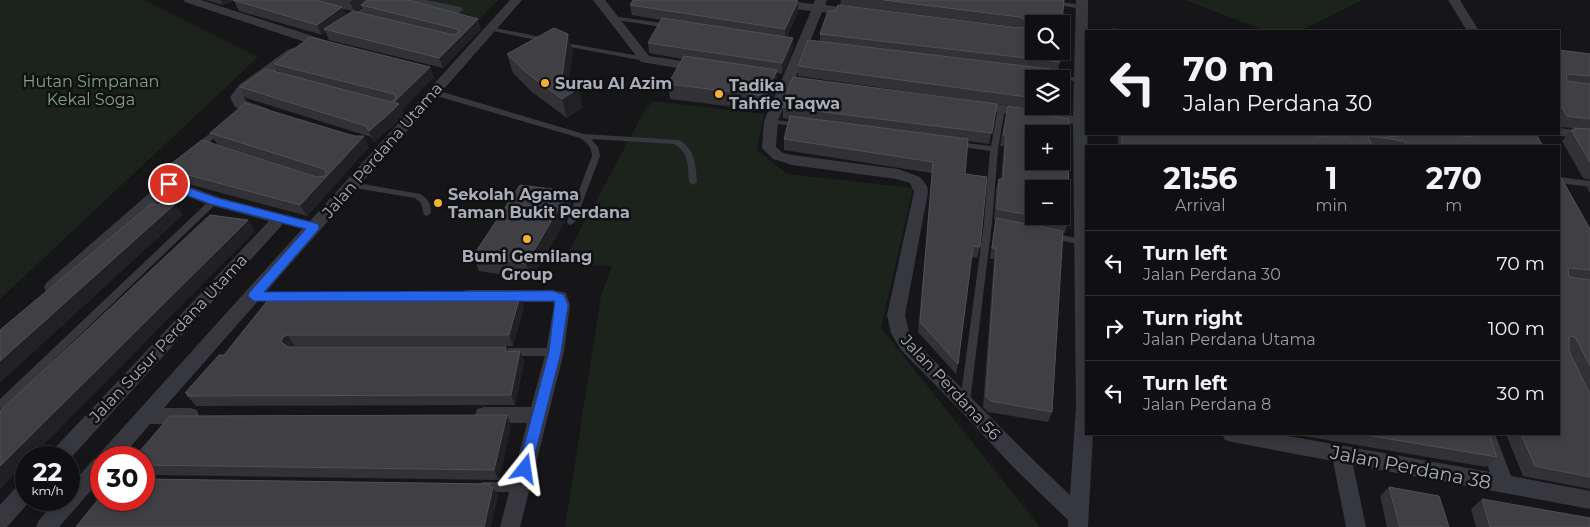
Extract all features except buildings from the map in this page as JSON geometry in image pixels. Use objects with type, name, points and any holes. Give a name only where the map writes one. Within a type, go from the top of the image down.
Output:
[{"type":"street","points":[[189,0],[336,48]]},
{"type":"street","points":[[410,0],[456,10]]},
{"type":"street","name":"Jalan Perdana Utama","points":[[119,446],[352,185],[433,92],[443,74],[490,29],[516,0]]},
{"type":"street","points":[[599,0],[645,59],[711,69]]},
{"type":"street","points":[[753,0],[819,4],[865,14]]},
{"type":"street","points":[[1454,0],[1471,30]]},
{"type":"street","points":[[1082,3],[1084,32],[1081,80],[1085,308]]},
{"type":"street","points":[[224,12],[240,4]]},
{"type":"street","name":"Jalan Perdana 56","points":[[819,4],[771,121],[769,148],[778,156],[812,164],[898,174],[915,180],[920,186],[896,315],[900,333],[907,345],[966,402],[1078,522]]},
{"type":"street","points":[[276,116],[246,111],[237,98],[244,88],[318,41]]},
{"type":"street","points":[[962,104],[1082,115]]},
{"type":"street","points":[[1560,132],[1590,136]]},
{"type":"street","points":[[37,301],[167,182],[214,201],[314,227]]},
{"type":"street","points":[[1560,183],[1568,198]]},
{"type":"street","name":"Jalan Susur Perdana Utama","points":[[69,446],[279,219]]},
{"type":"street","points":[[254,296],[274,296]]},
{"type":"street","points":[[453,296],[553,296],[560,298],[562,305],[555,352],[510,527]]},
{"type":"street","points":[[470,415],[540,414]]},
{"type":"street","points":[[145,416],[204,416]]},
{"type":"street","points":[[1078,522],[1085,420]]},
{"type":"street","name":"Jalan Perdana 38","points":[[1237,435],[1590,500]]},
{"type":"street","points":[[1485,435],[1504,484]]},
{"type":"street","points":[[1341,454],[1356,527]]},
{"type":"street","points":[[46,527],[90,477]]},
{"type":"street","points":[[0,520],[15,503]]},
{"type":"lane","points":[[346,22],[378,0]]},
{"type":"lane","points":[[1043,2],[1082,3]]},
{"type":"lane","points":[[344,14],[363,19]]},
{"type":"lane","points":[[612,18],[678,28]]},
{"type":"lane","points":[[490,29],[645,59]]},
{"type":"lane","points":[[1070,79],[1081,80]]},
{"type":"lane","points":[[433,92],[583,136],[665,141],[683,145],[688,151],[692,164],[693,182]]},
{"type":"lane","points":[[966,402],[993,224],[994,149],[1001,109]]},
{"type":"lane","points":[[771,121],[810,126]]},
{"type":"lane","points":[[189,155],[226,126]]},
{"type":"lane","points":[[572,222],[596,156],[596,149],[583,136]]},
{"type":"lane","points":[[945,143],[994,149]]},
{"type":"lane","points":[[203,144],[212,147]]},
{"type":"lane","points":[[167,182],[168,172],[182,161]]},
{"type":"lane","points":[[1560,181],[1590,184]]},
{"type":"lane","points":[[352,185],[417,196],[427,204],[427,213]]},
{"type":"lane","points":[[0,405],[214,201]]},
{"type":"lane","points":[[1045,234],[1083,242]]},
{"type":"lane","points":[[497,352],[555,352]]},
{"type":"lane","points":[[471,486],[520,487]]},
{"type":"green space","name":"Hutan Simpanan Kekal Soga","points":[[0,0],[144,0],[258,57],[0,299]]},
{"type":"green space","points":[[389,0],[498,0],[475,24]]},
{"type":"green space","points":[[1185,0],[1362,0],[1302,30],[1263,30]]},
{"type":"green space","points":[[653,101],[764,114],[757,150],[787,174],[913,188],[881,328],[1040,527],[565,527],[601,296],[612,266],[562,264],[645,110]]},
{"type":"place","name":"Surau Al Azim","points":[[545,83]]},
{"type":"place","name":"Tadika Tahfie Taqwa","points":[[719,94]]},
{"type":"place","name":"Sekolah Agama Taman Bukit Perdana","points":[[438,203]]},
{"type":"place","name":"Bumi Gemilang Group","points":[[527,239]]},
{"type":"route","points":[[169,184],[214,201],[314,227],[254,296],[553,296],[560,298],[562,305],[555,352],[525,469]]}]
